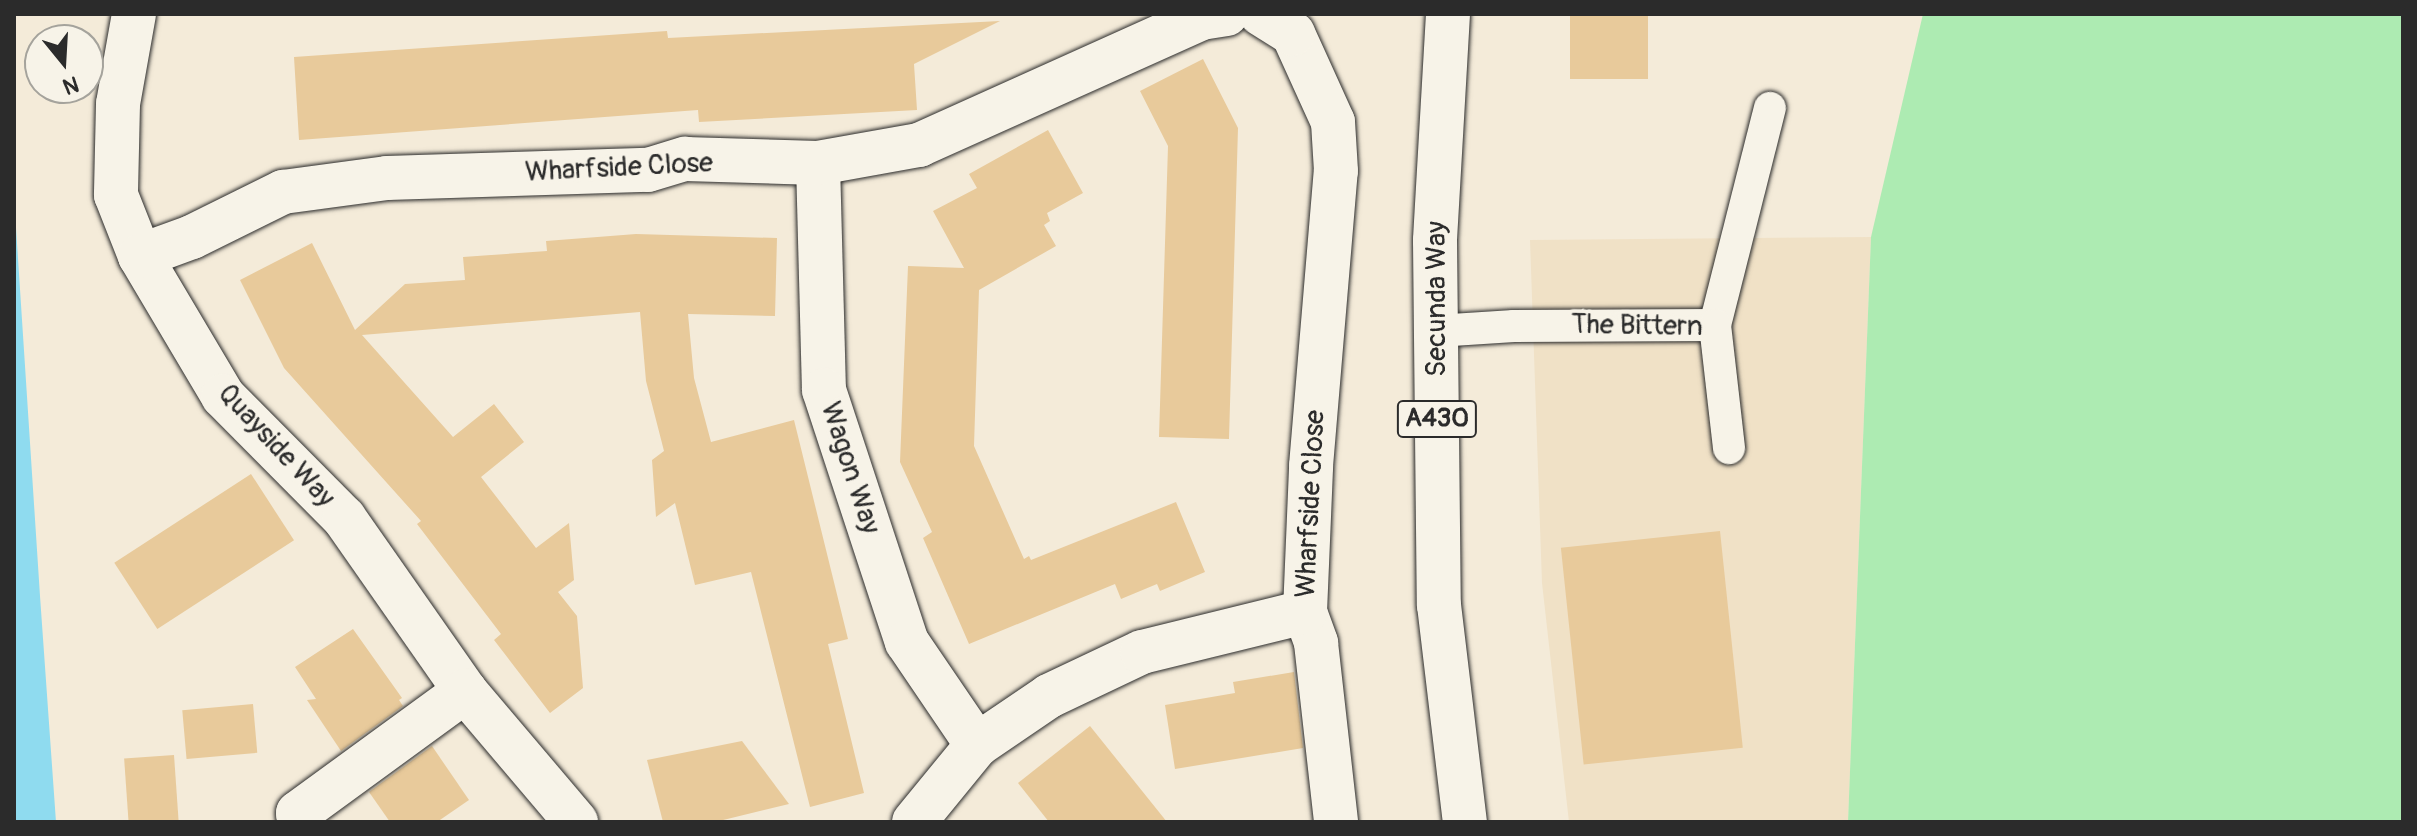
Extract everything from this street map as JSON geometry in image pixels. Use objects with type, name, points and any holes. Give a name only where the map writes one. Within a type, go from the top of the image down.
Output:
[{"type":"street","name":"Quayside Way","points":[[134,14],[118,104],[116,195],[140,256],[223,396],[344,518],[465,691],[576,822]]},
{"type":"street","name":"Wharfside Close","points":[[140,256],[192,237],[283,192],[387,178],[648,170],[685,159],[818,163],[919,145],[1201,18],[1227,14]]},
{"type":"street","name":"Wharfside Close","points":[[914,822],[977,745],[1049,696],[1142,652],[1305,612],[1311,466],[1336,171],[1333,122],[1293,34],[1261,14]]},
{"type":"street","name":"Secunda Way","points":[[1448,14],[1435,241],[1439,605],[1465,822]]},
{"type":"street","name":"Wagon Way","points":[[818,163],[824,390],[907,642],[977,745]]},
{"type":"street","points":[[1305,612],[1316,643],[1336,822]]},
{"type":"street","points":[[299,822],[298,813],[465,691]]},
{"type":"lane","points":[[1715,325],[1770,108]]},
{"type":"lane","name":"The Bittern","points":[[1436,331],[1514,326],[1715,325],[1729,448]]},
{"type":"shaded area","points":[[1871,237],[1848,822],[1569,822],[1542,583],[1530,240]]},
{"type":"green space","points":[[1923,14],[2403,14],[2403,822],[1848,822],[1871,237]]},
{"type":"water","points":[[14,197],[40,596],[56,822],[14,822]]},
{"type":"building","points":[[1570,14],[1648,14],[1648,79],[1570,79]]},
{"type":"building","points":[[1000,21],[914,64],[917,110],[699,122],[698,110],[299,140],[294,57],[667,31],[668,38]]},
{"type":"building","points":[[1203,59],[1238,128],[1229,439],[1159,437],[1168,146],[1140,91]]},
{"type":"building","points":[[1048,130],[1083,193],[1047,213],[1050,221],[1044,225],[1056,246],[979,290],[974,446],[1024,559],[1029,556],[1031,560],[1176,502],[1205,572],[1160,591],[1157,584],[1121,599],[1115,584],[969,644],[923,538],[932,532],[900,462],[908,266],[964,268],[933,211],[977,188],[969,174]]},
{"type":"building","points":[[636,234],[777,238],[775,316],[688,314],[694,378],[711,442],[794,420],[848,639],[828,644],[864,793],[810,807],[751,572],[695,585],[675,503],[656,517],[652,460],[664,451],[646,381],[640,312],[362,335],[453,437],[494,404],[524,442],[481,477],[536,548],[569,523],[574,580],[558,592],[577,616],[583,688],[550,713],[494,640],[501,634],[417,524],[421,521],[284,368],[240,280],[312,243],[355,330],[405,284],[465,280],[463,257],[547,251],[546,241]]},
{"type":"building","points":[[251,474],[294,540],[157,629],[114,563]]},
{"type":"building","points":[[1720,531],[1743,748],[1584,765],[1561,548]]},
{"type":"building","points":[[353,629],[402,698],[399,700],[403,706],[341,751],[307,700],[316,699],[295,667]]},
{"type":"building","points":[[1294,672],[1303,748],[1175,769],[1165,705],[1235,693],[1233,682]]},
{"type":"building","points":[[253,704],[257,753],[187,759],[182,710]]},
{"type":"building","points":[[1090,726],[1167,822],[1049,822],[1018,783]]},
{"type":"building","points":[[742,741],[789,804],[715,822],[663,822],[647,760]]},
{"type":"building","points":[[432,746],[469,800],[437,822],[390,822],[369,792]]},
{"type":"building","points":[[174,755],[179,822],[129,822],[124,758]]}]
